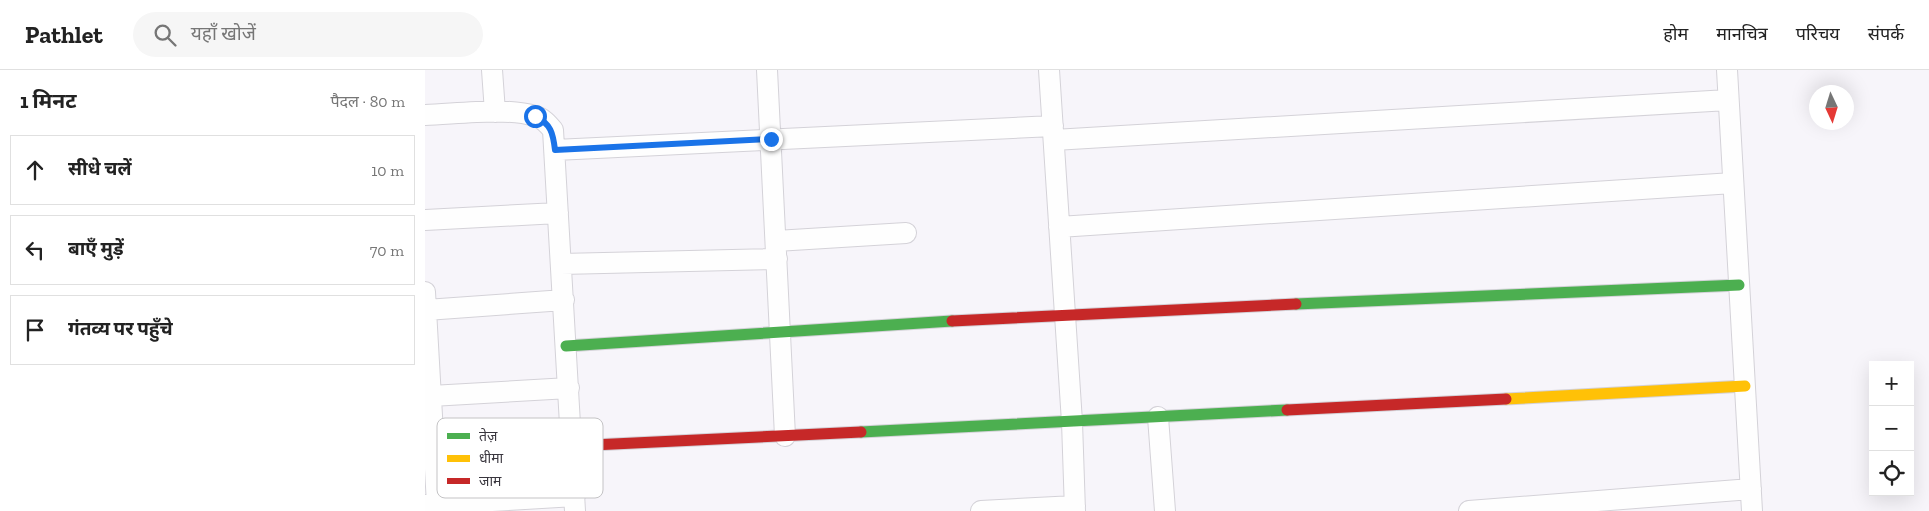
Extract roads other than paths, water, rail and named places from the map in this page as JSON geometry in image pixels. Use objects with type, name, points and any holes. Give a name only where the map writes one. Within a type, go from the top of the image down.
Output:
[{"type":"street","points":[[492,70],[495,112]]},
{"type":"street","points":[[767,70],[785,436]]},
{"type":"street","points":[[981,511],[1075,509],[1072,422],[1049,70]]},
{"type":"street","points":[[1727,70],[1752,511]]},
{"type":"street","points":[[555,150],[771,139],[1053,133],[1728,100]]},
{"type":"street","points":[[425,116],[495,112],[535,116],[545,121],[553,130],[571,418]]},
{"type":"street","points":[[1059,227],[1733,183]]},
{"type":"street","points":[[425,220],[559,213]]},
{"type":"street","points":[[561,264],[776,250],[906,233]]},
{"type":"street","points":[[566,346],[1065,314],[1739,285]]},
{"type":"street","points":[[564,300],[425,301],[431,396],[431,504],[575,504]]},
{"type":"street","points":[[603,445],[1745,386]]},
{"type":"street","points":[[431,396],[569,388]]},
{"type":"street","points":[[1158,417],[1165,511]]},
{"type":"street","points":[[1469,511],[1751,489]]}]
